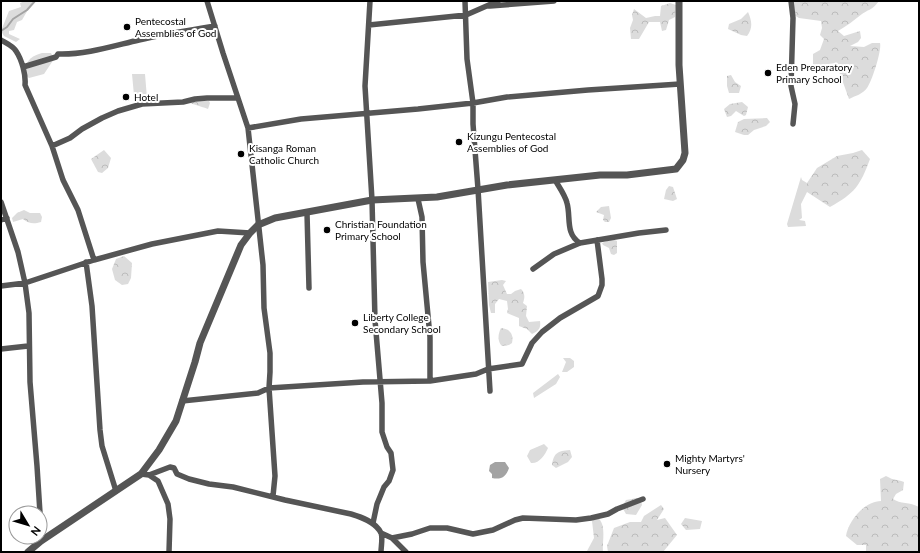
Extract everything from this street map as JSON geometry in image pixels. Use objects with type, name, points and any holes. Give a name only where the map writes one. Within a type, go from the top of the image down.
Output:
[{"type":"street","points":[[207,1],[248,128],[263,266],[264,308],[270,353],[269,388],[275,476],[273,496]]},
{"type":"street","points":[[370,1],[370,25],[365,86],[372,200],[374,286],[382,403],[382,432],[387,448],[391,453],[393,470],[377,504],[372,524]]},
{"type":"street","points":[[465,1],[467,59],[473,103],[473,124],[490,391]]},
{"type":"street","points":[[370,25],[466,16],[498,1]]},
{"type":"street","points":[[488,6],[554,1]]},
{"type":"street","points":[[48,536],[141,474],[159,450],[176,421],[200,343],[241,245],[250,232],[258,225],[275,218],[372,200],[418,198],[507,185],[600,175],[627,175],[676,169],[683,160],[685,153],[680,100],[679,1]]},
{"type":"street","points":[[791,1],[794,18],[791,86],[795,104],[794,124]]},
{"type":"street","points":[[23,67],[56,57],[58,54],[70,54],[122,45],[167,34],[215,26]]},
{"type":"street","points":[[1,40],[16,51],[23,67],[26,78],[25,85],[52,146],[63,180],[78,210],[94,260]]},
{"type":"street","points":[[248,128],[308,119],[473,103],[507,97],[581,90],[680,84]]},
{"type":"street","points":[[52,146],[70,138],[82,129],[118,110],[142,104],[183,102],[207,98],[238,98]]},
{"type":"street","points":[[555,180],[567,202],[568,220],[571,234],[580,243]]},
{"type":"street","points":[[418,198],[422,217],[423,262],[430,338],[430,381]]},
{"type":"street","points":[[1,202],[4,219],[18,252],[25,283],[29,313],[28,346],[31,397],[38,466],[40,505]]},
{"type":"street","points":[[308,213],[309,288]]},
{"type":"street","points":[[533,269],[554,254],[580,243],[666,230]]},
{"type":"street","points":[[1,286],[25,283],[86,262],[152,244],[218,231],[250,232]]},
{"type":"street","points":[[182,401],[258,393],[269,388],[430,381],[476,374],[488,370],[522,364],[532,343],[542,332],[560,318],[598,296],[602,285],[597,240]]},
{"type":"street","points":[[86,262],[92,306],[102,446],[116,491]]},
{"type":"street","points":[[1,349],[28,346]]},
{"type":"street","points":[[149,475],[170,467],[174,468],[177,474],[189,479],[209,484],[233,487],[306,505],[351,514],[376,526],[382,534],[392,538],[406,552]]},
{"type":"street","points":[[141,474],[149,475],[158,481],[168,504],[170,519],[170,552]]},
{"type":"street","points":[[392,538],[412,534],[430,528],[447,528],[473,534],[493,530],[523,518],[576,520],[591,518],[608,514],[643,499]]},
{"type":"street","points":[[381,552],[382,534]]},
{"type":"street","points":[[28,552],[33,546],[40,552]]},
{"type":"green space","points":[[25,1],[33,1],[22,20],[17,22],[14,30],[9,31],[9,34],[20,39],[16,42],[4,36],[1,31],[9,11],[21,7],[20,3]]},
{"type":"green space","points":[[791,1],[879,1],[872,8],[838,31],[844,36],[860,31],[861,38],[858,42],[850,46],[864,47],[872,43],[880,43],[880,52],[874,73],[867,88],[863,92],[849,99],[836,63],[813,66],[813,54],[820,50],[824,39],[820,35],[822,28],[821,21],[799,18],[794,15]]},
{"type":"green space","points":[[670,3],[676,5],[675,17],[669,20],[666,30],[662,31],[660,22],[649,22],[639,39],[631,39],[630,28],[633,20],[632,15],[634,9],[646,18],[660,16],[661,6]]},
{"type":"green space","points":[[748,12],[751,24],[747,36],[728,29],[729,24],[741,19]]},
{"type":"green space","points":[[42,53],[51,53],[54,59],[44,74],[29,78],[23,73],[26,65],[34,56]]},
{"type":"green space","points":[[132,74],[145,74],[147,98],[135,106]]},
{"type":"green space","points":[[731,75],[735,82],[741,86],[739,93],[729,93],[727,76]]},
{"type":"green space","points":[[194,99],[209,101],[210,103],[208,109],[190,103]]},
{"type":"green space","points":[[742,102],[748,107],[746,115],[744,116],[736,111],[731,116],[727,117],[724,109],[730,104]]},
{"type":"green space","points":[[767,118],[770,122],[766,126],[754,130],[748,135],[735,132],[738,122],[744,119]]},
{"type":"green space","points":[[104,150],[111,158],[108,168],[102,173],[98,172],[91,159]]},
{"type":"green space","points":[[862,150],[870,159],[860,182],[851,193],[830,207],[807,192],[807,183],[817,168],[837,156]]},
{"type":"green space","points":[[801,177],[802,180],[807,183],[807,192],[801,204],[802,218],[799,220],[805,221],[806,226],[788,227],[787,224]]},
{"type":"green space","points":[[669,186],[673,187],[677,199],[673,201],[664,199],[666,190]]},
{"type":"green space","points":[[609,206],[611,218],[609,222],[605,222],[603,220],[604,215],[596,212],[601,207]]},
{"type":"green space","points":[[24,210],[30,213],[40,213],[42,217],[41,222],[32,223],[23,219],[13,222],[12,218],[17,213]]},
{"type":"green space","points":[[612,239],[617,241],[617,253],[614,255],[611,254],[609,248],[602,243]]},
{"type":"green space","points":[[124,256],[132,263],[131,278],[128,284],[122,285],[115,280],[112,269],[116,259]]},
{"type":"green space","points":[[502,280],[506,281],[503,285],[507,294],[511,294],[521,289],[523,292],[523,303],[527,306],[526,316],[529,322],[540,321],[540,327],[536,332],[532,334],[527,329],[519,326],[519,318],[507,313],[507,301],[499,299],[495,304],[495,313],[491,313],[489,305],[488,282]]},
{"type":"green space","points":[[501,328],[511,332],[512,343],[509,345],[502,346],[499,342]]},
{"type":"green space","points":[[563,358],[570,358],[574,361],[574,367],[567,372],[562,372],[566,362]]},
{"type":"green space","points":[[558,374],[560,377],[556,384],[534,398],[533,393]]},
{"type":"green space","points":[[544,444],[548,448],[543,456],[539,461],[531,463],[527,456],[530,450]]},
{"type":"green space","points":[[570,450],[572,457],[568,462],[556,468],[552,465],[557,453]]},
{"type":"green space","points":[[886,476],[891,479],[904,482],[903,490],[896,494],[893,499],[919,507],[919,552],[866,552],[866,545],[857,545],[846,536],[850,524],[863,508],[869,504],[881,501],[880,479]]},
{"type":"green space","points":[[638,498],[642,505],[636,515],[626,514],[622,507],[626,500]]},
{"type":"green space","points":[[661,505],[664,509],[657,520],[665,518],[677,535],[663,552],[608,552],[607,546],[614,528],[630,522],[641,522],[644,516]]},
{"type":"green space","points":[[597,517],[603,528],[603,552],[587,551],[594,538],[592,521]]},
{"type":"green space","points":[[685,518],[702,521],[700,529],[686,530],[681,524]]},
{"type":"shaded area","points":[[495,462],[505,462],[509,468],[505,476],[498,479],[492,478],[492,474],[489,471],[490,465]]},
{"type":"waterway","points":[[1,31],[7,27],[13,19],[27,10],[35,1]]},
{"type":"place","name":"Pentecostal Assemblies of God","points":[[127,27]]},
{"type":"place","name":"Eden Preparatory Primary School","points":[[768,73]]},
{"type":"place","name":"Hotel","points":[[126,97]]},
{"type":"place","name":"Kizungu Pentecostal Assemblies of God","points":[[459,142]]},
{"type":"place","name":"Kisanga Roman Catholic Church","points":[[241,154]]},
{"type":"place","name":"Christian Foundation Primary School","points":[[327,230]]},
{"type":"place","name":"Liberty College Secondary School","points":[[355,323]]},
{"type":"place","name":"Mighty Martyrs' Nursery","points":[[667,464]]}]
